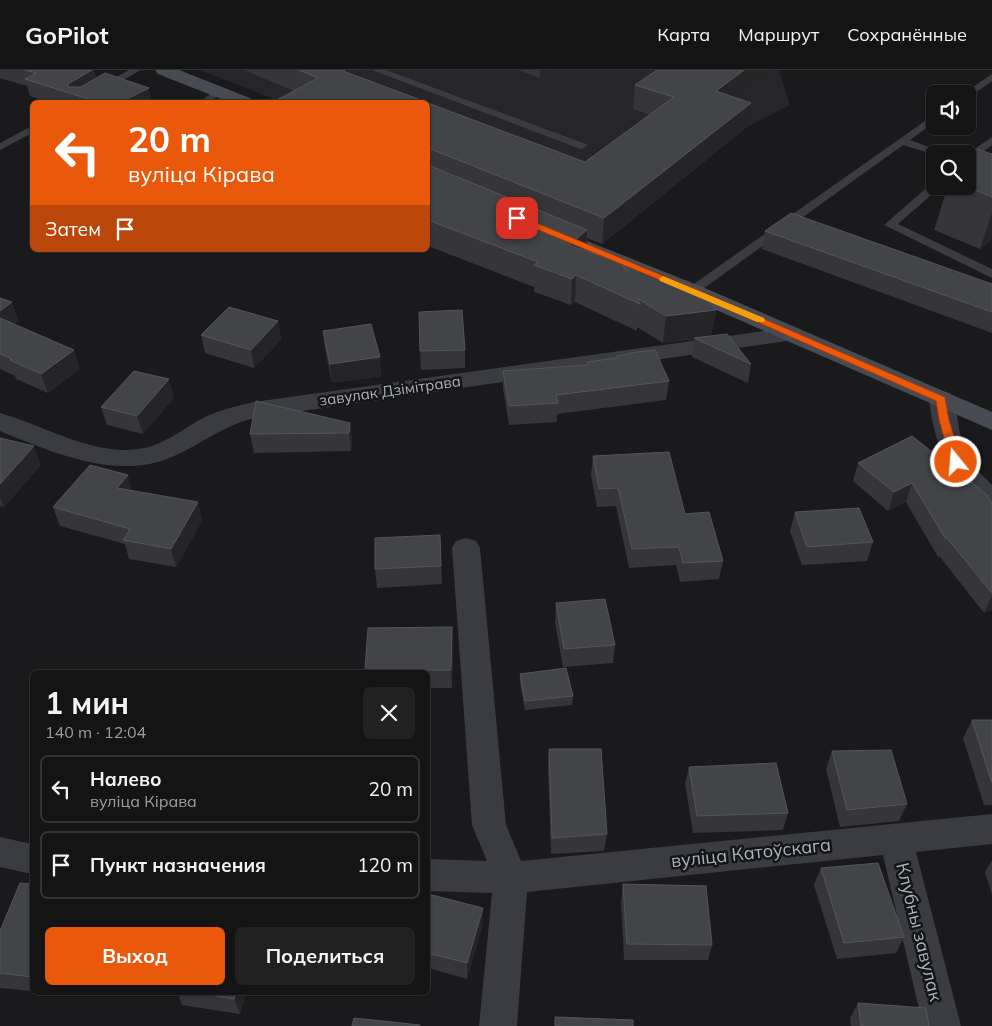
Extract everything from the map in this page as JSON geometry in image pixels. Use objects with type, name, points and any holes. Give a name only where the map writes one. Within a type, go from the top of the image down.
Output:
[{"type":"main road","points":[[164,70],[211,97],[231,100]]},
{"type":"main road","points":[[529,223],[692,290],[992,422]]},
{"type":"street","name":"завулак Дзімітрава","points":[[0,422],[86,452],[117,457],[137,457],[156,454],[221,419],[254,410],[792,334]]},
{"type":"street","points":[[941,399],[944,420],[956,462],[992,502]]},
{"type":"street","points":[[466,548],[489,825],[511,878],[498,1026]]},
{"type":"street","name":"вуліца Катоўскага","points":[[430,875],[511,878],[992,829]]},
{"type":"street","name":"Клубны завулак","points":[[896,838],[942,1026]]},
{"type":"street","points":[[0,852],[30,859]]},
{"type":"lane","points":[[82,100],[136,70]]},
{"type":"lane","points":[[377,70],[582,146]]},
{"type":"lane","points":[[976,88],[992,77]]},
{"type":"lane","points":[[692,290],[926,124]]},
{"type":"lane","points":[[0,147],[30,130]]},
{"type":"lane","points":[[976,152],[992,140]]},
{"type":"lane","points":[[902,141],[926,149]]},
{"type":"lane","points":[[926,194],[890,225],[992,274]]},
{"type":"shaded area","points":[[200,70],[779,70],[790,105],[747,127],[612,236],[430,162],[430,100],[276,100]]},
{"type":"building","points":[[25,70],[92,70],[68,84],[68,87],[81,87],[105,73],[149,88],[125,100],[92,100],[25,79],[36,73]]},
{"type":"building","points":[[299,70],[345,70],[343,71],[421,100],[277,100],[318,78]]},
{"type":"building","points":[[657,70],[744,70],[716,91],[751,103],[604,218],[430,149],[430,104],[585,162],[674,97],[635,85]]},
{"type":"building","points":[[978,149],[992,153],[992,197],[976,190],[976,151]]},
{"type":"building","points":[[430,166],[587,230],[569,245],[621,263],[626,272],[638,263],[700,290],[716,310],[666,316],[637,298],[640,304],[576,275],[572,279],[534,265],[538,262],[430,221]]},
{"type":"building","points":[[791,213],[992,284],[992,312],[765,231]]},
{"type":"building","points":[[0,298],[12,302],[0,311]]},
{"type":"building","points":[[229,307],[278,321],[251,350],[201,335]]},
{"type":"building","points":[[462,310],[465,350],[420,351],[419,312]]},
{"type":"building","points":[[0,318],[74,350],[41,374],[0,354]]},
{"type":"building","points":[[371,324],[380,357],[330,364],[323,331]]},
{"type":"building","points":[[727,334],[751,364],[694,338]]},
{"type":"building","points":[[655,350],[669,381],[556,395],[558,403],[509,406],[503,371],[588,365],[587,362],[617,358],[617,356],[629,353]]},
{"type":"building","points":[[134,371],[169,379],[137,416],[101,407]]},
{"type":"building","points":[[256,401],[350,423],[349,433],[250,434]]},
{"type":"building","points":[[912,436],[987,495],[992,503],[992,593],[947,538],[945,538],[912,483],[894,492],[858,463]]},
{"type":"building","points":[[0,438],[34,446],[0,484]]},
{"type":"building","points":[[669,452],[685,514],[709,512],[723,561],[683,563],[679,547],[632,549],[618,488],[599,489],[593,456]]},
{"type":"building","points":[[90,465],[128,475],[117,488],[198,502],[171,549],[123,540],[130,529],[53,507]]},
{"type":"building","points":[[859,508],[873,542],[807,547],[795,512]]},
{"type":"building","points":[[440,535],[441,566],[375,569],[375,538]]},
{"type":"building","points":[[605,599],[615,645],[564,649],[556,603]]},
{"type":"building","points":[[452,627],[451,670],[365,670],[368,628]]},
{"type":"building","points":[[566,668],[573,696],[525,701],[520,674]]},
{"type":"building","points":[[972,720],[992,720],[992,783]]},
{"type":"building","points":[[549,749],[601,749],[607,834],[552,838]]},
{"type":"building","points":[[891,750],[907,804],[847,810],[832,751]]},
{"type":"building","points":[[776,763],[788,813],[697,816],[689,767]]},
{"type":"building","points":[[878,863],[904,937],[844,943],[821,868]]},
{"type":"building","points":[[20,883],[30,884],[30,977],[0,973],[0,931]]},
{"type":"building","points":[[623,884],[706,886],[712,945],[627,944]]},
{"type":"building","points":[[430,895],[483,908],[467,963],[430,954]]},
{"type":"building","points":[[211,995],[235,995],[234,999]]},
{"type":"building","points":[[858,1003],[926,1008],[929,1026],[861,1026]]},
{"type":"building","points":[[555,1017],[633,1020],[633,1026],[555,1026]]},
{"type":"building","points":[[354,1018],[420,1025],[420,1026],[352,1026]]},
{"type":"slow traffic","points":[[663,279],[760,320]]},
{"type":"route","points":[[517,218],[692,290],[941,399],[944,420],[956,462]]}]
